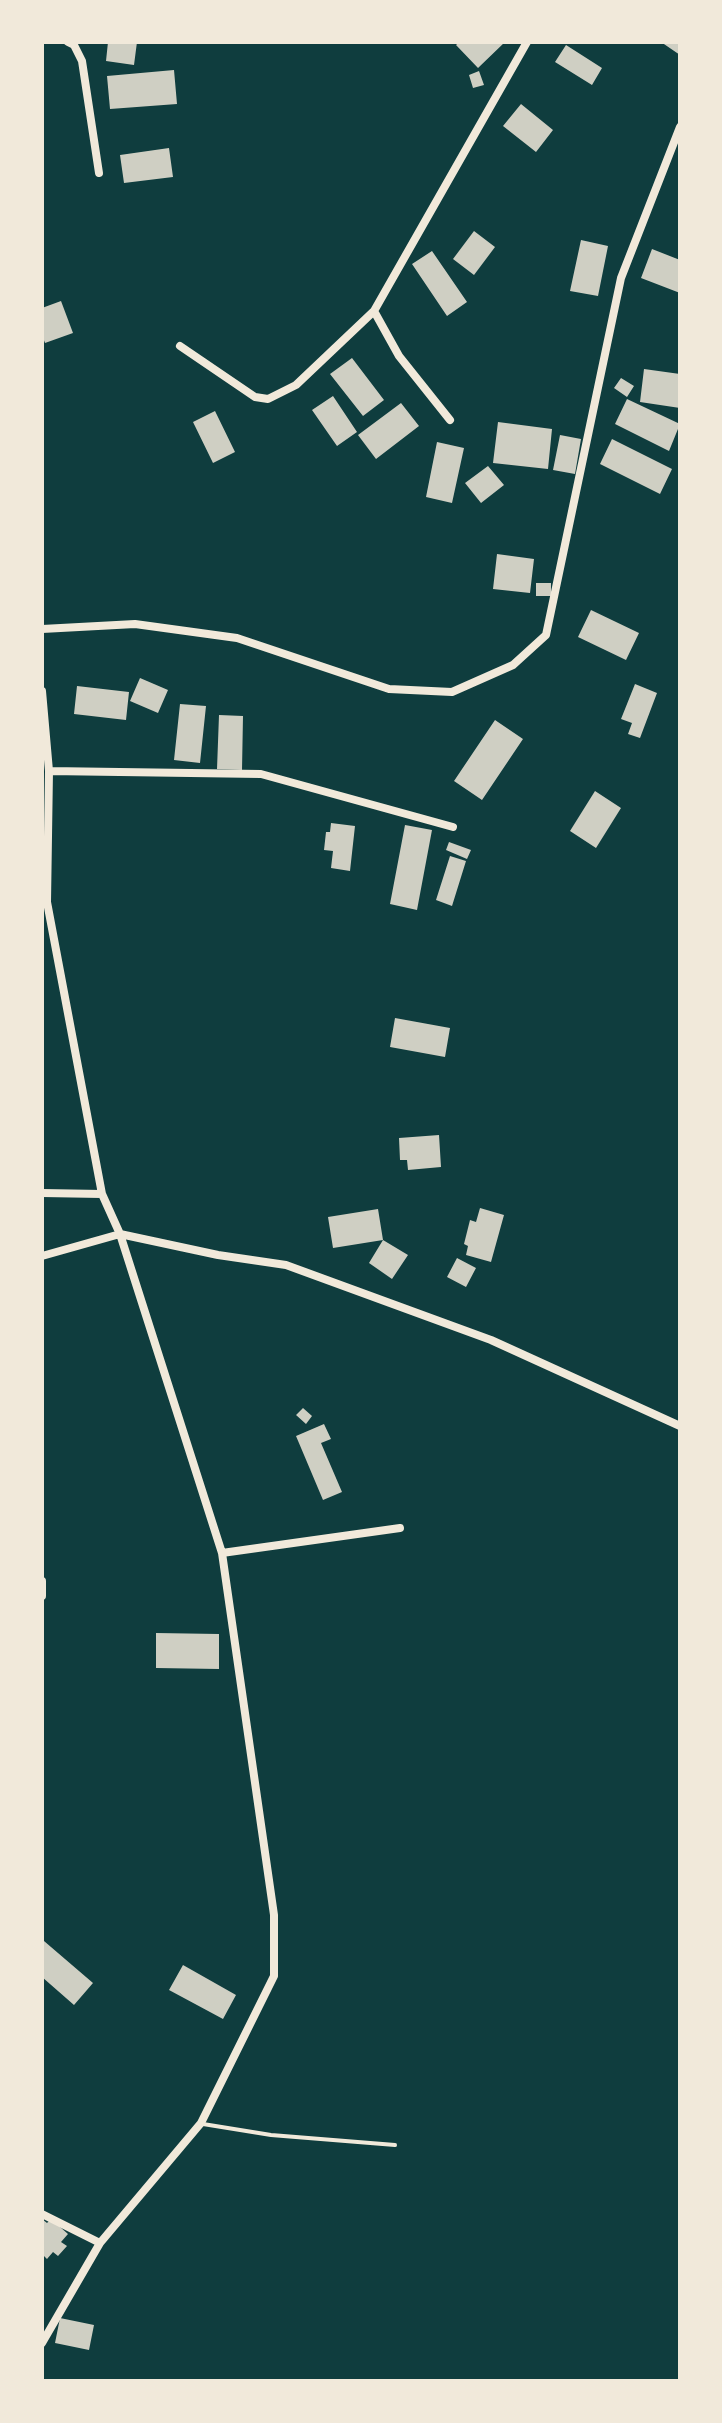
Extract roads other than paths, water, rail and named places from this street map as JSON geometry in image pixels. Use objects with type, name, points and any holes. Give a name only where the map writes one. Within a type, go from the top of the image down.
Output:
[{"type":"street","points":[[68,42],[74,45],[82,61],[99,173]]},
{"type":"street","points":[[180,346],[255,397],[268,399],[296,385],[374,311],[527,42]]},
{"type":"street","points":[[42,629],[135,624],[237,638],[389,689],[452,692],[513,665],[546,635],[621,278],[680,127]]},
{"type":"street","points":[[374,311],[399,356],[450,420]]},
{"type":"street","points":[[42,691],[49,771],[47,902],[102,1194],[120,1234],[222,1553],[274,1915],[274,1976],[201,2123],[100,2243],[42,2343]]},
{"type":"street","points":[[49,771],[261,774],[453,827]]},
{"type":"street","points":[[42,1193],[102,1194]]},
{"type":"street","points":[[42,1256],[120,1234],[218,1255],[286,1265],[491,1340],[680,1426]]},
{"type":"street","points":[[222,1553],[400,1528]]},
{"type":"street","points":[[42,1581],[42,1596]]},
{"type":"street","points":[[42,2214],[100,2243]]},
{"type":"lane","points":[[201,2123],[271,2135],[395,2145]]}]
